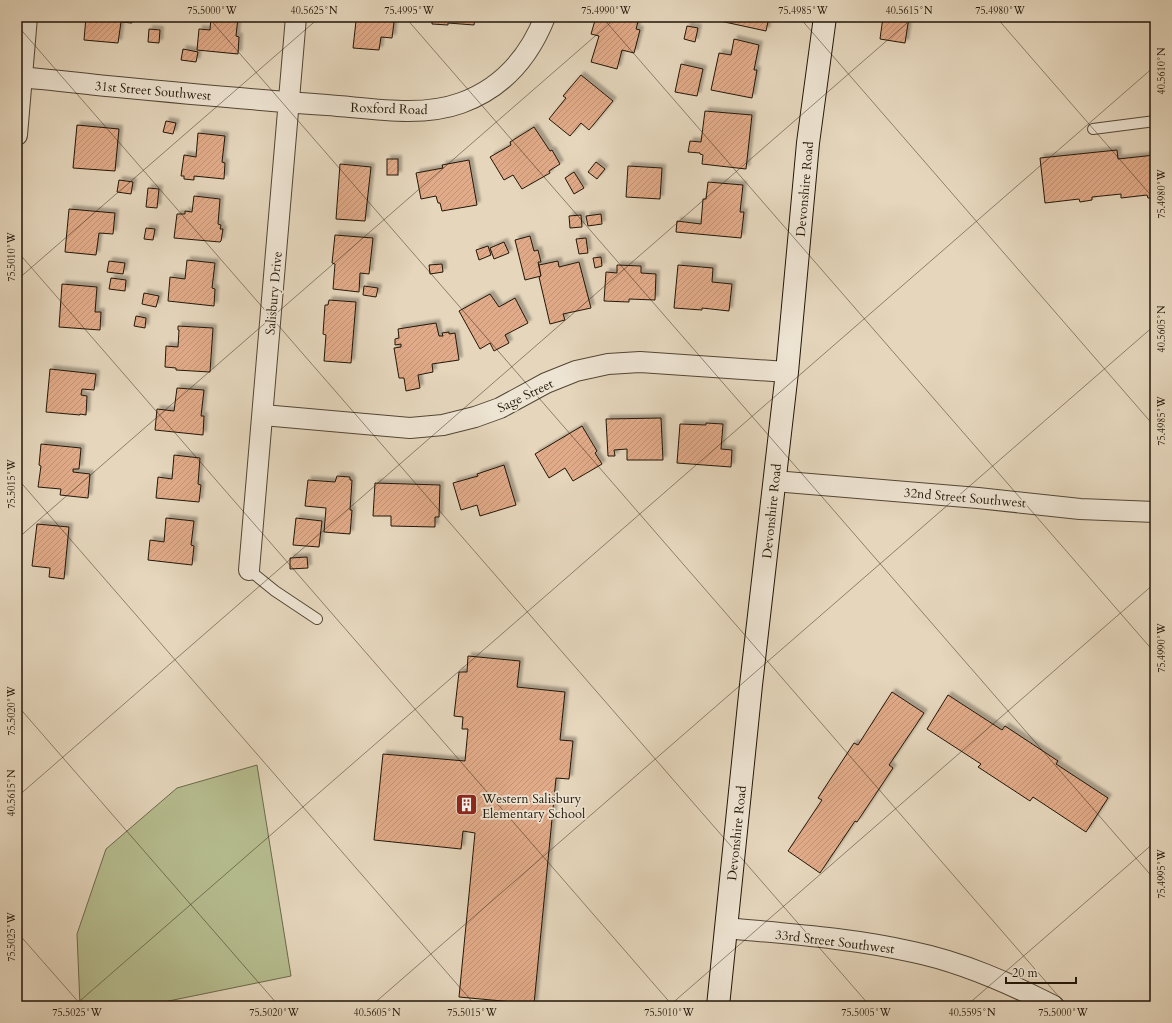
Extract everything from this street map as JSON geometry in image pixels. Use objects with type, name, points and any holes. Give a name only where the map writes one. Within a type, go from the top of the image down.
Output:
[{"type":"street","points":[[17,135],[20,78],[27,17]]},
{"type":"street","name":"Salisbury Drive","points":[[249,570],[296,17]]},
{"type":"street","name":"Roxford Road","points":[[289,102],[410,111],[438,109],[461,103],[483,93],[506,76],[522,59],[537,36],[544,17]]},
{"type":"street","name":"Devonshire Road","points":[[718,1006],[751,685],[787,372],[808,142],[825,17]]},
{"type":"street","name":"31st Street Southwest","points":[[20,78],[289,102]]},
{"type":"street","name":"Sage Street","points":[[263,415],[410,428],[443,426],[500,408],[546,383],[576,371],[608,364],[640,362],[787,372]]},
{"type":"street","name":"32nd Street Southwest","points":[[774,481],[978,498],[1080,509],[1155,512]]},
{"type":"street","name":"33rd Street Southwest","points":[[726,928],[852,940],[914,952],[954,963],[1014,986],[1054,1006]]},
{"type":"lane","points":[[1093,128],[1155,121]]},
{"type":"lane","points":[[249,570],[275,591],[317,619]]},
{"type":"green space","points":[[257,765],[291,976],[144,1006],[80,1006],[77,934],[106,849],[177,788]]},
{"type":"building","points":[[86,17],[133,17],[132,23],[121,22],[118,43],[84,40]]},
{"type":"building","points":[[211,17],[238,17],[236,36],[239,37],[238,54],[197,50],[199,29],[210,30]]},
{"type":"building","points":[[352,17],[383,17],[382,20],[394,22],[392,38],[381,37],[379,50],[353,48],[356,21],[352,21]]},
{"type":"building","points":[[432,17],[475,17],[474,25],[448,23],[448,25],[432,24]]},
{"type":"building","points":[[596,17],[639,18],[636,29],[640,30],[634,53],[622,50],[617,69],[591,62],[599,36],[591,34]]},
{"type":"building","points":[[721,17],[769,17],[766,31],[720,21]]},
{"type":"building","points":[[883,17],[909,17],[905,43],[880,39]]},
{"type":"building","points":[[687,26],[698,28],[695,42],[684,39]]},
{"type":"building","points":[[149,29],[160,30],[159,43],[148,42]]},
{"type":"building","points":[[734,39],[759,45],[754,70],[757,70],[752,98],[711,90],[719,53],[731,55]]},
{"type":"building","points":[[183,49],[198,52],[196,62],[181,60]]},
{"type":"building","points":[[681,64],[703,69],[697,96],[675,92]]},
{"type":"building","points":[[581,75],[613,101],[589,130],[581,123],[570,136],[549,119],[566,98],[563,96]]},
{"type":"building","points":[[705,111],[752,115],[746,169],[702,164],[703,155],[700,153],[688,152],[690,141],[701,142]]},
{"type":"building","points":[[166,121],[176,123],[173,134],[163,132]]},
{"type":"building","points":[[77,125],[119,129],[115,171],[73,168]]},
{"type":"building","points":[[534,127],[550,151],[552,150],[560,164],[549,171],[550,173],[522,189],[513,175],[504,180],[490,157],[511,145],[510,142]]},
{"type":"building","points":[[198,133],[225,136],[222,162],[225,163],[224,179],[194,176],[194,180],[184,179],[184,176],[181,176],[184,155],[196,157]]},
{"type":"building","points":[[1117,150],[1118,159],[1155,155],[1155,198],[1148,198],[1147,195],[1121,198],[1121,194],[1092,197],[1092,200],[1080,202],[1079,199],[1045,203],[1040,158]]},
{"type":"building","points":[[387,159],[398,159],[398,175],[387,175]]},
{"type":"building","points":[[469,160],[477,205],[442,211],[436,196],[421,199],[416,173],[443,168],[442,165]]},
{"type":"building","points":[[596,162],[605,169],[597,179],[588,172]]},
{"type":"building","points":[[340,164],[371,167],[365,221],[336,219]]},
{"type":"building","points":[[628,166],[662,168],[660,199],[626,197]]},
{"type":"building","points":[[574,172],[584,188],[574,194],[565,178]]},
{"type":"building","points":[[119,180],[133,182],[131,194],[117,192]]},
{"type":"building","points":[[708,182],[743,185],[740,212],[744,212],[741,238],[676,232],[677,221],[701,224],[703,199],[706,199]]},
{"type":"building","points":[[148,188],[159,189],[157,208],[146,207]]},
{"type":"building","points":[[194,196],[220,199],[218,224],[221,225],[220,229],[223,229],[220,242],[174,238],[177,214],[185,214],[185,211],[192,212]]},
{"type":"building","points":[[69,209],[115,213],[113,234],[99,233],[96,255],[65,252]]},
{"type":"building","points":[[601,214],[602,224],[588,226],[586,216]]},
{"type":"building","points":[[581,215],[582,227],[570,228],[569,216]]},
{"type":"building","points":[[146,228],[155,229],[153,240],[144,239]]},
{"type":"building","points":[[335,235],[373,238],[369,274],[360,273],[359,292],[333,289],[335,264],[332,263]]},
{"type":"building","points":[[530,236],[534,251],[538,250],[541,262],[538,262],[541,276],[525,280],[515,240]]},
{"type":"building","points":[[586,238],[588,253],[579,254],[576,239]]},
{"type":"building","points":[[504,242],[509,253],[494,259],[490,248]]},
{"type":"building","points":[[488,246],[491,255],[479,260],[476,250]]},
{"type":"building","points":[[601,257],[602,266],[595,268],[593,258]]},
{"type":"building","points":[[187,260],[215,263],[212,288],[215,289],[214,306],[168,301],[170,277],[185,279]]},
{"type":"building","points":[[109,261],[125,263],[123,274],[107,272]]},
{"type":"building","points":[[558,261],[559,267],[579,262],[591,308],[563,314],[565,320],[550,324],[539,277],[541,276],[539,265]]},
{"type":"building","points":[[442,264],[443,272],[430,274],[429,265]]},
{"type":"building","points":[[617,265],[641,266],[641,273],[656,274],[655,300],[629,299],[629,302],[604,301],[606,272],[617,273]]},
{"type":"building","points":[[678,265],[713,268],[712,282],[732,284],[729,311],[702,308],[702,310],[674,308]]},
{"type":"building","points":[[111,278],[126,280],[125,291],[109,289]]},
{"type":"building","points":[[62,284],[97,287],[95,312],[101,312],[100,330],[59,327]]},
{"type":"building","points":[[364,286],[378,288],[376,297],[363,295]]},
{"type":"building","points":[[144,293],[159,296],[156,307],[142,304]]},
{"type":"building","points":[[490,294],[499,307],[515,298],[528,323],[505,335],[509,343],[494,351],[490,343],[480,349],[459,311]]},
{"type":"building","points":[[329,300],[356,302],[351,363],[324,361],[326,335],[323,334],[325,305],[328,305]]},
{"type":"building","points":[[136,316],[146,318],[145,328],[134,326]]},
{"type":"building","points":[[436,323],[439,336],[443,336],[442,333],[455,333],[459,360],[432,364],[433,372],[418,375],[420,388],[406,391],[404,378],[399,378],[394,348],[401,347],[401,344],[395,345],[395,339],[399,338],[398,329]]},
{"type":"building","points":[[178,326],[213,328],[210,372],[176,370],[176,368],[165,367],[166,346],[178,347]]},
{"type":"building","points":[[50,369],[96,374],[94,390],[82,389],[81,395],[87,396],[86,415],[46,412]]},
{"type":"building","points":[[177,388],[204,390],[201,416],[204,416],[203,435],[155,430],[157,409],[174,411]]},
{"type":"building","points":[[661,418],[663,460],[627,460],[627,449],[614,450],[615,456],[608,456],[606,419]]},
{"type":"building","points":[[706,423],[723,424],[721,449],[732,450],[731,467],[677,463],[680,424],[706,425]]},
{"type":"building","points":[[582,426],[597,451],[595,453],[602,464],[573,481],[565,468],[549,478],[535,454]]},
{"type":"building","points":[[41,444],[81,448],[79,469],[73,469],[73,472],[90,474],[88,498],[60,495],[61,489],[38,487],[41,466],[39,465]]},
{"type":"building","points":[[174,455],[200,458],[198,484],[201,485],[199,502],[156,498],[158,477],[172,479]]},
{"type":"building","points":[[504,465],[516,505],[480,516],[477,505],[461,510],[453,483],[478,476],[477,474]]},
{"type":"building","points":[[337,476],[350,477],[350,480],[352,480],[350,534],[324,532],[326,508],[305,506],[308,480],[335,482]]},
{"type":"building","points":[[375,483],[440,485],[439,517],[435,517],[435,527],[391,526],[391,516],[373,516]]},
{"type":"building","points":[[166,518],[194,521],[191,545],[194,546],[192,565],[148,560],[150,540],[164,542]]},
{"type":"building","points":[[296,518],[322,521],[319,547],[293,545]]},
{"type":"building","points":[[37,524],[69,527],[64,579],[49,577],[50,568],[32,566]]},
{"type":"building","points":[[307,557],[308,568],[290,569],[290,558]]},
{"type":"building","name":"Western Salisbury Elementary School","points":[[468,656],[520,661],[517,687],[565,692],[560,740],[573,741],[569,779],[556,778],[534,1004],[459,997],[475,833],[463,831],[461,849],[374,840],[383,754],[465,761],[468,729],[462,729],[463,717],[454,716],[459,672],[467,672]]},
{"type":"building","points":[[892,692],[924,713],[889,765],[893,768],[857,822],[855,821],[820,873],[788,851],[822,800],[818,798],[854,743],[858,745]]},
{"type":"building","points":[[948,695],[1002,730],[1005,726],[1058,761],[1056,764],[1108,798],[1086,832],[1033,797],[1030,801],[978,767],[981,764],[927,729]]},
{"type":"place","name":"Western Salisbury Elementary School","points":[[466,805]]}]
